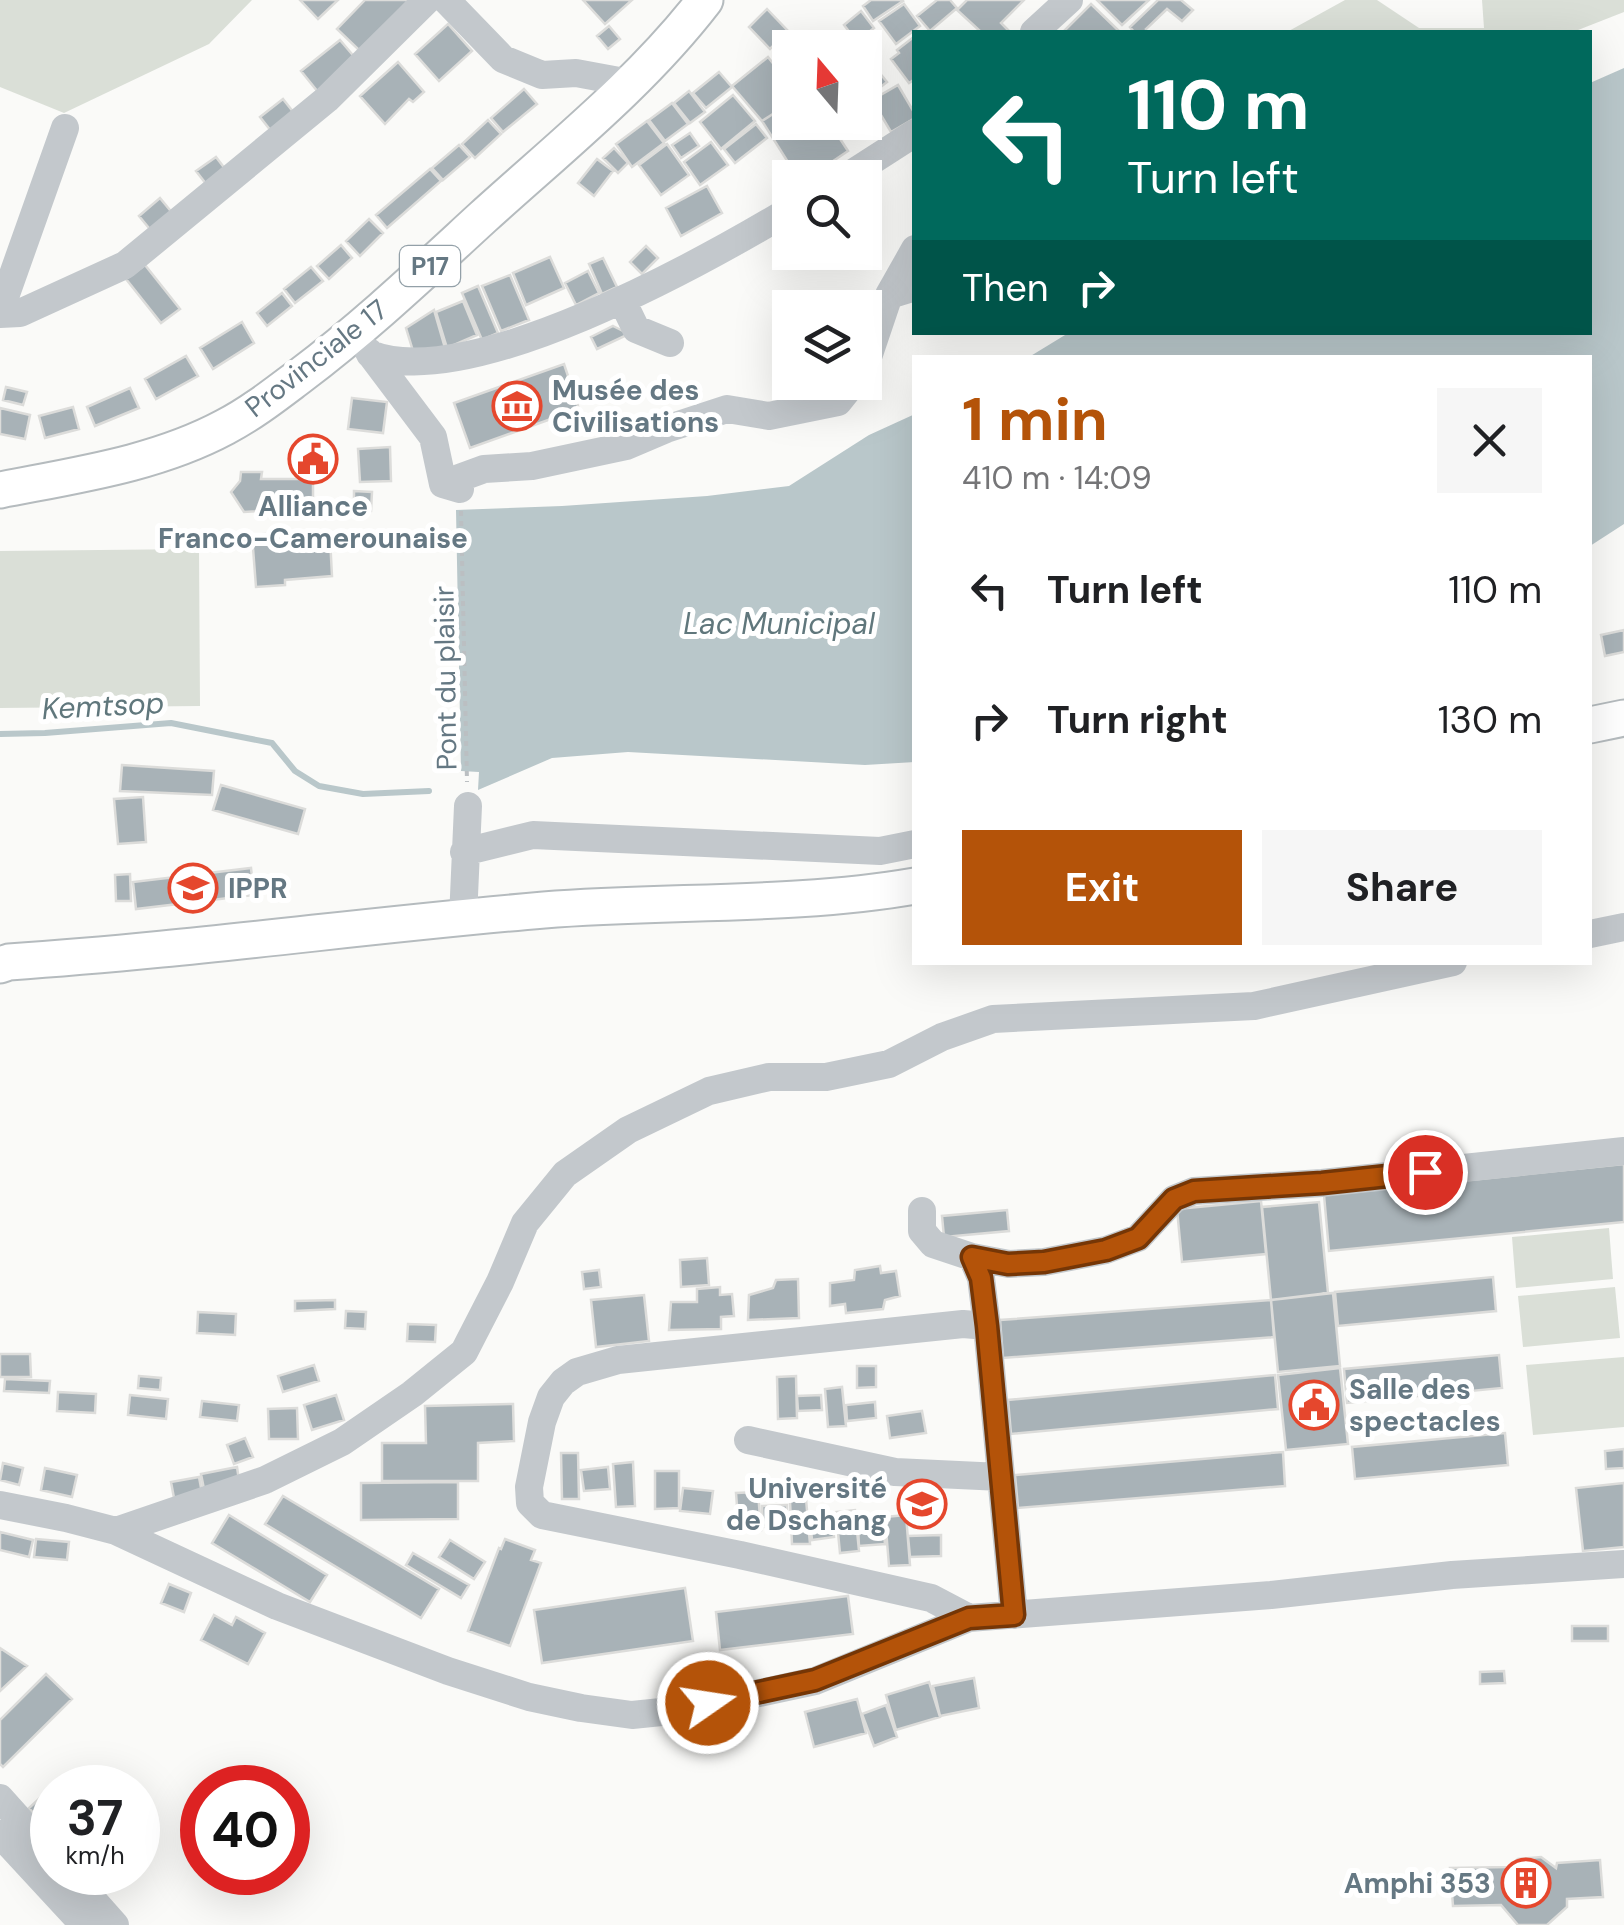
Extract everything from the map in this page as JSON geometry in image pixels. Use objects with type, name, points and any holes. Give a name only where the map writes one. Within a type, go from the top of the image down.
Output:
[{"type":"main road","name":"Provinciale 17","points":[[0,490],[111,469],[190,444],[226,427],[362,344],[630,83],[704,0]]},
{"type":"main road","points":[[1592,725],[1624,718]]},
{"type":"main road","points":[[0,965],[548,910],[791,898],[912,887]]},
{"type":"street","points":[[65,128],[0,313],[20,313],[125,265],[328,100],[428,0]]},
{"type":"street","points":[[446,0],[503,59],[542,75],[576,73],[630,83]]},
{"type":"street","points":[[1036,30],[1069,0]]},
{"type":"street","points":[[872,160],[912,134]]},
{"type":"street","points":[[362,344],[388,361],[419,363],[529,338],[622,300],[772,221]]},
{"type":"street","points":[[882,332],[902,291],[912,259]]},
{"type":"street","points":[[622,300],[636,329],[670,343]]},
{"type":"street","points":[[362,344],[433,437],[452,487],[484,469],[532,466],[626,446],[727,409],[769,416],[840,400]]},
{"type":"street","points":[[463,918],[468,806]]},
{"type":"street","points":[[464,852],[533,835],[880,852],[912,845]]},
{"type":"street","points":[[1592,934],[1624,927]]},
{"type":"street","points":[[116,1532],[265,1480],[342,1442],[412,1394],[464,1352],[525,1223],[565,1174],[628,1130],[709,1090],[769,1077],[826,1077],[890,1064],[942,1037],[993,1019],[1254,1006],[1439,965]]},
{"type":"street","points":[[922,1211],[922,1231],[933,1244],[1008,1264],[1044,1262],[1106,1250],[1138,1238],[1174,1199],[1194,1191],[1322,1183],[1624,1151]]},
{"type":"street","points":[[972,1257],[981,1278],[987,1326],[1014,1615]]},
{"type":"street","points":[[969,1618],[932,1598],[740,1554],[542,1515],[530,1503],[529,1488],[551,1397],[577,1372],[618,1360],[963,1324],[987,1326]]},
{"type":"street","points":[[748,1440],[895,1472],[1001,1478]]},
{"type":"street","points":[[0,1506],[116,1532],[278,1606],[529,1697],[632,1715],[681,1710],[815,1680],[969,1618],[1624,1564]]},
{"type":"street","points":[[0,1798],[30,1831]]},
{"type":"street","points":[[0,1834],[84,1925]]},
{"type":"street","points":[[88,1895],[115,1925]]},
{"type":"path","name":"Pont du plaisir","points":[[452,487],[468,806]]},
{"type":"shaded area","points":[[0,0],[252,0],[209,44],[64,113],[0,87]]},
{"type":"shaded area","points":[[1345,0],[1377,0],[1419,28],[1484,28],[1482,0],[1624,0],[1624,12],[1578,30],[1291,30]]},
{"type":"shaded area","points":[[199,549],[200,706],[0,708],[0,551]]},
{"type":"shaded area","points":[[1609,1228],[1613,1279],[1516,1288],[1512,1237]]},
{"type":"shaded area","points":[[1615,1287],[1620,1338],[1523,1347],[1518,1296]]},
{"type":"shaded area","points":[[1624,1357],[1624,1427],[1533,1435],[1526,1365]]},
{"type":"water","points":[[1624,68],[1624,524],[1592,545],[1592,355],[1032,355],[1065,335],[1592,335],[1592,82]]},
{"type":"water","name":"Lac Municipal","points":[[912,415],[912,762],[865,765],[628,752],[552,758],[478,790],[479,772],[461,771],[456,510],[707,496],[789,486],[869,435]]},
{"type":"building","points":[[300,0],[338,0],[318,19]]},
{"type":"building","points":[[365,0],[409,0],[360,51],[337,29]]},
{"type":"building","points":[[583,0],[632,0],[605,24]]},
{"type":"building","points":[[871,0],[903,1],[873,21],[863,6]]},
{"type":"building","points":[[937,0],[950,0],[957,8],[931,30],[917,16]]},
{"type":"building","points":[[967,0],[1024,0],[1001,23],[1008,30],[979,30],[957,10]]},
{"type":"building","points":[[1097,0],[1149,0],[1122,25]]},
{"type":"building","points":[[1158,0],[1181,0],[1193,10],[1182,21],[1167,9],[1147,30],[1130,27]]},
{"type":"building","points":[[904,4],[920,26],[896,44],[879,21]]},
{"type":"building","points":[[1091,4],[1118,30],[1065,30]]},
{"type":"building","points":[[767,9],[787,30],[772,30],[770,49],[749,27]]},
{"type":"building","points":[[861,11],[874,28],[848,30],[844,25]]},
{"type":"building","points":[[448,24],[472,51],[439,81],[415,54]]},
{"type":"building","points":[[609,26],[620,39],[608,49],[597,36]]},
{"type":"building","points":[[912,38],[909,83],[891,59],[899,53],[897,50]]},
{"type":"building","points":[[340,40],[357,60],[318,92],[301,71]]},
{"type":"building","points":[[768,57],[772,62],[772,115],[762,121],[732,86]]},
{"type":"building","points":[[398,62],[424,92],[413,102],[409,99],[385,124],[360,96]]},
{"type":"building","points":[[719,72],[732,87],[706,108],[693,93]]},
{"type":"building","points":[[898,85],[912,109],[912,120],[891,132],[882,117],[882,94]]},
{"type":"building","points":[[524,89],[537,104],[503,132],[491,118]]},
{"type":"building","points":[[689,91],[705,112],[690,123],[674,103]]},
{"type":"building","points":[[733,95],[755,121],[721,149],[700,122]]},
{"type":"building","points":[[283,99],[298,118],[275,136],[260,117]]},
{"type":"building","points":[[672,103],[688,124],[665,141],[649,120]]},
{"type":"building","points":[[772,115],[772,137],[762,121]]},
{"type":"building","points":[[488,120],[501,134],[475,158],[462,144]]},
{"type":"building","points":[[647,121],[664,143],[632,167],[616,144]]},
{"type":"building","points":[[756,124],[767,138],[735,163],[724,149]]},
{"type":"building","points":[[690,133],[699,146],[681,158],[672,145]]},
{"type":"building","points":[[774,140],[841,140],[848,151],[835,160],[787,160]]},
{"type":"building","points":[[711,142],[728,165],[700,185],[684,162]]},
{"type":"building","points":[[667,144],[689,175],[661,195],[639,165]]},
{"type":"building","points":[[459,145],[470,157],[443,180],[432,168]]},
{"type":"building","points":[[614,148],[628,163],[618,173],[603,158]]},
{"type":"building","points":[[216,157],[229,174],[210,189],[196,171]]},
{"type":"building","points":[[597,159],[613,171],[594,196],[578,183]]},
{"type":"building","points":[[430,169],[441,181],[387,228],[376,215]]},
{"type":"building","points":[[707,186],[722,213],[681,236],[666,208]]},
{"type":"building","points":[[160,198],[174,215],[153,233],[139,216]]},
{"type":"building","points":[[369,219],[383,233],[360,256],[346,241]]},
{"type":"building","points":[[341,245],[352,258],[329,279],[317,266]]},
{"type":"building","points":[[646,246],[658,258],[642,274],[630,262]]},
{"type":"building","points":[[550,257],[564,288],[526,305],[513,273]]},
{"type":"building","points":[[603,258],[617,287],[602,294],[589,264]]},
{"type":"building","points":[[145,265],[180,309],[161,323],[126,279]]},
{"type":"building","points":[[311,267],[323,281],[295,303],[284,289]]},
{"type":"building","points":[[588,271],[599,293],[576,305],[565,283]]},
{"type":"building","points":[[510,275],[529,320],[501,331],[482,286]]},
{"type":"building","points":[[478,286],[498,333],[482,340],[462,293]]},
{"type":"building","points":[[282,293],[292,306],[267,326],[257,313]]},
{"type":"building","points":[[463,301],[477,335],[447,348],[436,312]]},
{"type":"building","points":[[434,310],[445,348],[413,351],[406,328]]},
{"type":"building","points":[[242,322],[254,343],[213,369],[200,348]]},
{"type":"building","points":[[613,326],[629,334],[597,349],[591,337]]},
{"type":"building","points":[[186,356],[198,376],[156,399],[145,379]]},
{"type":"building","name":"Musée des Civilisations","points":[[564,364],[579,409],[470,448],[454,403]]},
{"type":"building","points":[[6,387],[27,392],[23,405],[3,400]]},
{"type":"building","points":[[130,388],[139,408],[95,426],[87,407]]},
{"type":"building","points":[[352,398],[387,402],[383,433],[348,429]]},
{"type":"building","points":[[73,407],[79,429],[45,438],[39,416]]},
{"type":"building","points":[[0,408],[30,415],[25,439],[0,434]]},
{"type":"building","points":[[390,447],[391,481],[360,482],[358,449]]},
{"type":"building","points":[[241,472],[262,472],[261,479],[313,479],[313,507],[244,512],[231,492],[240,481]]},
{"type":"building","points":[[354,491],[372,492],[371,511],[354,510]]},
{"type":"building","points":[[278,533],[278,542],[330,538],[332,576],[256,587],[252,535]]},
{"type":"building","points":[[1624,630],[1624,652],[1605,656],[1601,635]]},
{"type":"building","name":"IPPR","points":[[122,765],[214,771],[212,795],[120,791]]},
{"type":"building","name":"IPPR","points":[[221,785],[305,809],[298,834],[213,810]]},
{"type":"building","points":[[143,797],[146,842],[118,844],[114,799]]},
{"type":"building","name":"IPPR","points":[[251,868],[254,895],[136,909],[133,882]]},
{"type":"building","points":[[130,874],[131,901],[116,901],[115,875]]},
{"type":"building","points":[[1624,1164],[1624,1222],[1329,1251],[1324,1195]]},
{"type":"building","points":[[1261,1201],[1266,1254],[1182,1262],[1177,1209]]},
{"type":"building","points":[[1319,1202],[1328,1293],[1271,1300],[1262,1207]]},
{"type":"building","points":[[1007,1210],[1009,1231],[944,1237],[942,1216]]},
{"type":"building","points":[[707,1258],[709,1285],[681,1287],[680,1260]]},
{"type":"building","points":[[880,1266],[881,1273],[896,1271],[900,1296],[885,1300],[883,1309],[846,1313],[845,1304],[830,1306],[830,1283],[854,1280],[855,1270]]},
{"type":"building","points":[[599,1270],[601,1287],[584,1289],[582,1272]]},
{"type":"building","points":[[1493,1277],[1496,1311],[1338,1326],[1335,1292]]},
{"type":"building","points":[[798,1279],[799,1318],[748,1320],[749,1295],[773,1288],[776,1280]]},
{"type":"building","points":[[720,1287],[720,1295],[732,1294],[734,1316],[721,1317],[721,1329],[669,1330],[671,1302],[697,1302],[697,1289]]},
{"type":"building","points":[[1333,1293],[1340,1366],[1278,1372],[1271,1300]]},
{"type":"building","points":[[644,1295],[649,1341],[596,1347],[591,1300]]},
{"type":"building","points":[[335,1300],[335,1309],[295,1311],[295,1301]]},
{"type":"building","points":[[1271,1300],[1274,1337],[1003,1358],[1000,1320]]},
{"type":"building","points":[[346,1311],[366,1312],[365,1329],[345,1328]]},
{"type":"building","points":[[198,1312],[236,1314],[235,1335],[197,1333]]},
{"type":"building","points":[[408,1324],[436,1325],[435,1342],[407,1341]]},
{"type":"building","points":[[0,1354],[30,1354],[31,1377],[0,1377]]},
{"type":"building","points":[[1499,1355],[1502,1388],[1347,1403],[1344,1369]]},
{"type":"building","points":[[314,1365],[319,1381],[283,1392],[278,1376]]},
{"type":"building","points":[[857,1366],[876,1366],[876,1387],[857,1388]]},
{"type":"building","points":[[1340,1368],[1348,1444],[1286,1450],[1278,1375]]},
{"type":"building","points":[[1275,1375],[1278,1409],[1011,1434],[1008,1400]]},
{"type":"building","points":[[139,1376],[161,1378],[160,1390],[138,1388]]},
{"type":"building","points":[[796,1376],[797,1418],[778,1419],[777,1377]]},
{"type":"building","points":[[5,1379],[50,1381],[49,1393],[4,1391]]},
{"type":"building","points":[[842,1387],[846,1426],[828,1427],[825,1389]]},
{"type":"building","points":[[58,1392],[96,1394],[95,1413],[57,1411]]},
{"type":"building","points":[[130,1395],[168,1399],[166,1419],[128,1415]]},
{"type":"building","points":[[336,1395],[344,1420],[312,1430],[304,1405]]},
{"type":"building","points":[[821,1395],[822,1410],[798,1411],[797,1396]]},
{"type":"building","points":[[202,1401],[239,1405],[237,1421],[200,1417]]},
{"type":"building","points":[[875,1402],[876,1418],[847,1421],[846,1405]]},
{"type":"building","points":[[513,1404],[514,1441],[478,1443],[478,1481],[382,1481],[382,1443],[426,1443],[425,1406]]},
{"type":"building","points":[[297,1408],[298,1439],[269,1439],[268,1409]]},
{"type":"building","points":[[922,1411],[926,1433],[890,1438],[887,1416]]},
{"type":"building","points":[[1505,1433],[1508,1465],[1355,1479],[1352,1447]]},
{"type":"building","points":[[245,1438],[253,1457],[234,1464],[227,1445]]},
{"type":"building","points":[[1624,1449],[1624,1468],[1606,1469],[1605,1451]]},
{"type":"building","points":[[1283,1452],[1285,1486],[1018,1508],[1015,1475]]},
{"type":"building","points":[[561,1453],[578,1453],[579,1499],[562,1499]]},
{"type":"building","points":[[633,1462],[635,1506],[616,1507],[613,1464]]},
{"type":"building","points":[[3,1463],[23,1468],[19,1485],[0,1480]]},
{"type":"building","points":[[237,1467],[240,1487],[205,1494],[201,1474]]},
{"type":"building","points":[[608,1467],[610,1489],[584,1491],[581,1470]]},
{"type":"building","points":[[45,1468],[77,1475],[72,1497],[41,1490]]},
{"type":"building","points":[[655,1471],[679,1471],[679,1508],[655,1509]]},
{"type":"building","points":[[199,1477],[202,1493],[174,1498],[171,1482]]},
{"type":"building","points":[[458,1482],[458,1519],[361,1520],[361,1483]]},
{"type":"building","points":[[1624,1483],[1624,1547],[1583,1551],[1576,1488]]},
{"type":"building","points":[[683,1488],[713,1491],[710,1514],[680,1511]]},
{"type":"building","points":[[758,1492],[761,1530],[739,1532],[736,1493]]},
{"type":"building","points":[[283,1496],[439,1589],[421,1618],[265,1524]]},
{"type":"building","points":[[806,1499],[810,1544],[792,1544],[790,1501]]},
{"type":"building","points":[[787,1505],[787,1526],[763,1527],[762,1506]]},
{"type":"building","points":[[855,1510],[859,1551],[840,1553],[836,1512]]},
{"type":"building","points":[[229,1515],[327,1575],[310,1602],[212,1543]]},
{"type":"building","points":[[906,1515],[910,1565],[889,1566],[885,1517]]},
{"type":"building","points":[[832,1516],[834,1537],[812,1540],[810,1519]]},
{"type":"building","points":[[883,1525],[885,1544],[859,1546],[858,1527]]},
{"type":"building","points":[[0,1532],[33,1540],[29,1557],[0,1550]]},
{"type":"building","points":[[941,1535],[941,1556],[910,1557],[908,1536]]},
{"type":"building","points":[[36,1539],[69,1542],[67,1560],[34,1557]]},
{"type":"building","points":[[505,1539],[535,1550],[531,1560],[541,1563],[510,1646],[468,1631]]},
{"type":"building","points":[[450,1540],[485,1562],[474,1579],[439,1557]]},
{"type":"building","points":[[413,1553],[469,1585],[461,1598],[406,1565]]},
{"type":"building","points":[[169,1584],[191,1593],[184,1612],[161,1603]]},
{"type":"building","points":[[685,1588],[693,1641],[542,1663],[534,1610]]},
{"type":"building","points":[[848,1596],[853,1634],[720,1650],[716,1612]]},
{"type":"building","points":[[214,1615],[232,1625],[236,1617],[265,1633],[248,1664],[201,1640]]},
{"type":"building","points":[[1572,1626],[1608,1626],[1608,1641],[1572,1641]]},
{"type":"building","points":[[0,1648],[27,1666],[0,1691]]},
{"type":"building","points":[[1504,1671],[1505,1683],[1480,1684],[1480,1672]]},
{"type":"building","points":[[46,1674],[72,1699],[3,1767],[0,1720]]},
{"type":"building","points":[[974,1678],[979,1708],[940,1716],[933,1686]]},
{"type":"building","points":[[929,1682],[940,1717],[896,1730],[886,1695]]},
{"type":"building","points":[[857,1699],[866,1733],[814,1747],[805,1712]]},
{"type":"building","points":[[886,1705],[897,1737],[874,1746],[862,1714]]},
{"type":"building","name":"Amphi 353","points":[[1541,1857],[1556,1868],[1557,1863],[1600,1860],[1603,1897],[1567,1899],[1567,1907],[1547,1925],[1518,1925],[1501,1905],[1453,1906],[1450,1868],[1508,1867],[1518,1859]]},
{"type":"waterway","name":"Kemtsop","points":[[0,734],[171,723],[272,743],[295,771],[319,786],[363,794],[429,791]]},
{"type":"place","name":"Musée des Civilisations","points":[[517,406]]},
{"type":"place","name":"Alliance Franco-Camerounaise","points":[[313,459]]},
{"type":"place","name":"IPPR","points":[[193,888]]},
{"type":"place","name":"Salle des spectacles","points":[[1314,1405]]},
{"type":"place","name":"Université de Dschang","points":[[922,1504]]},
{"type":"place","name":"Amphi 353","points":[[1526,1883]]},
{"type":"route","points":[[708,1703],[815,1680],[969,1618],[1014,1615],[987,1326],[981,1278],[972,1257],[1008,1264],[1044,1262],[1106,1250],[1138,1238],[1174,1199],[1194,1191],[1425,1172]]}]
